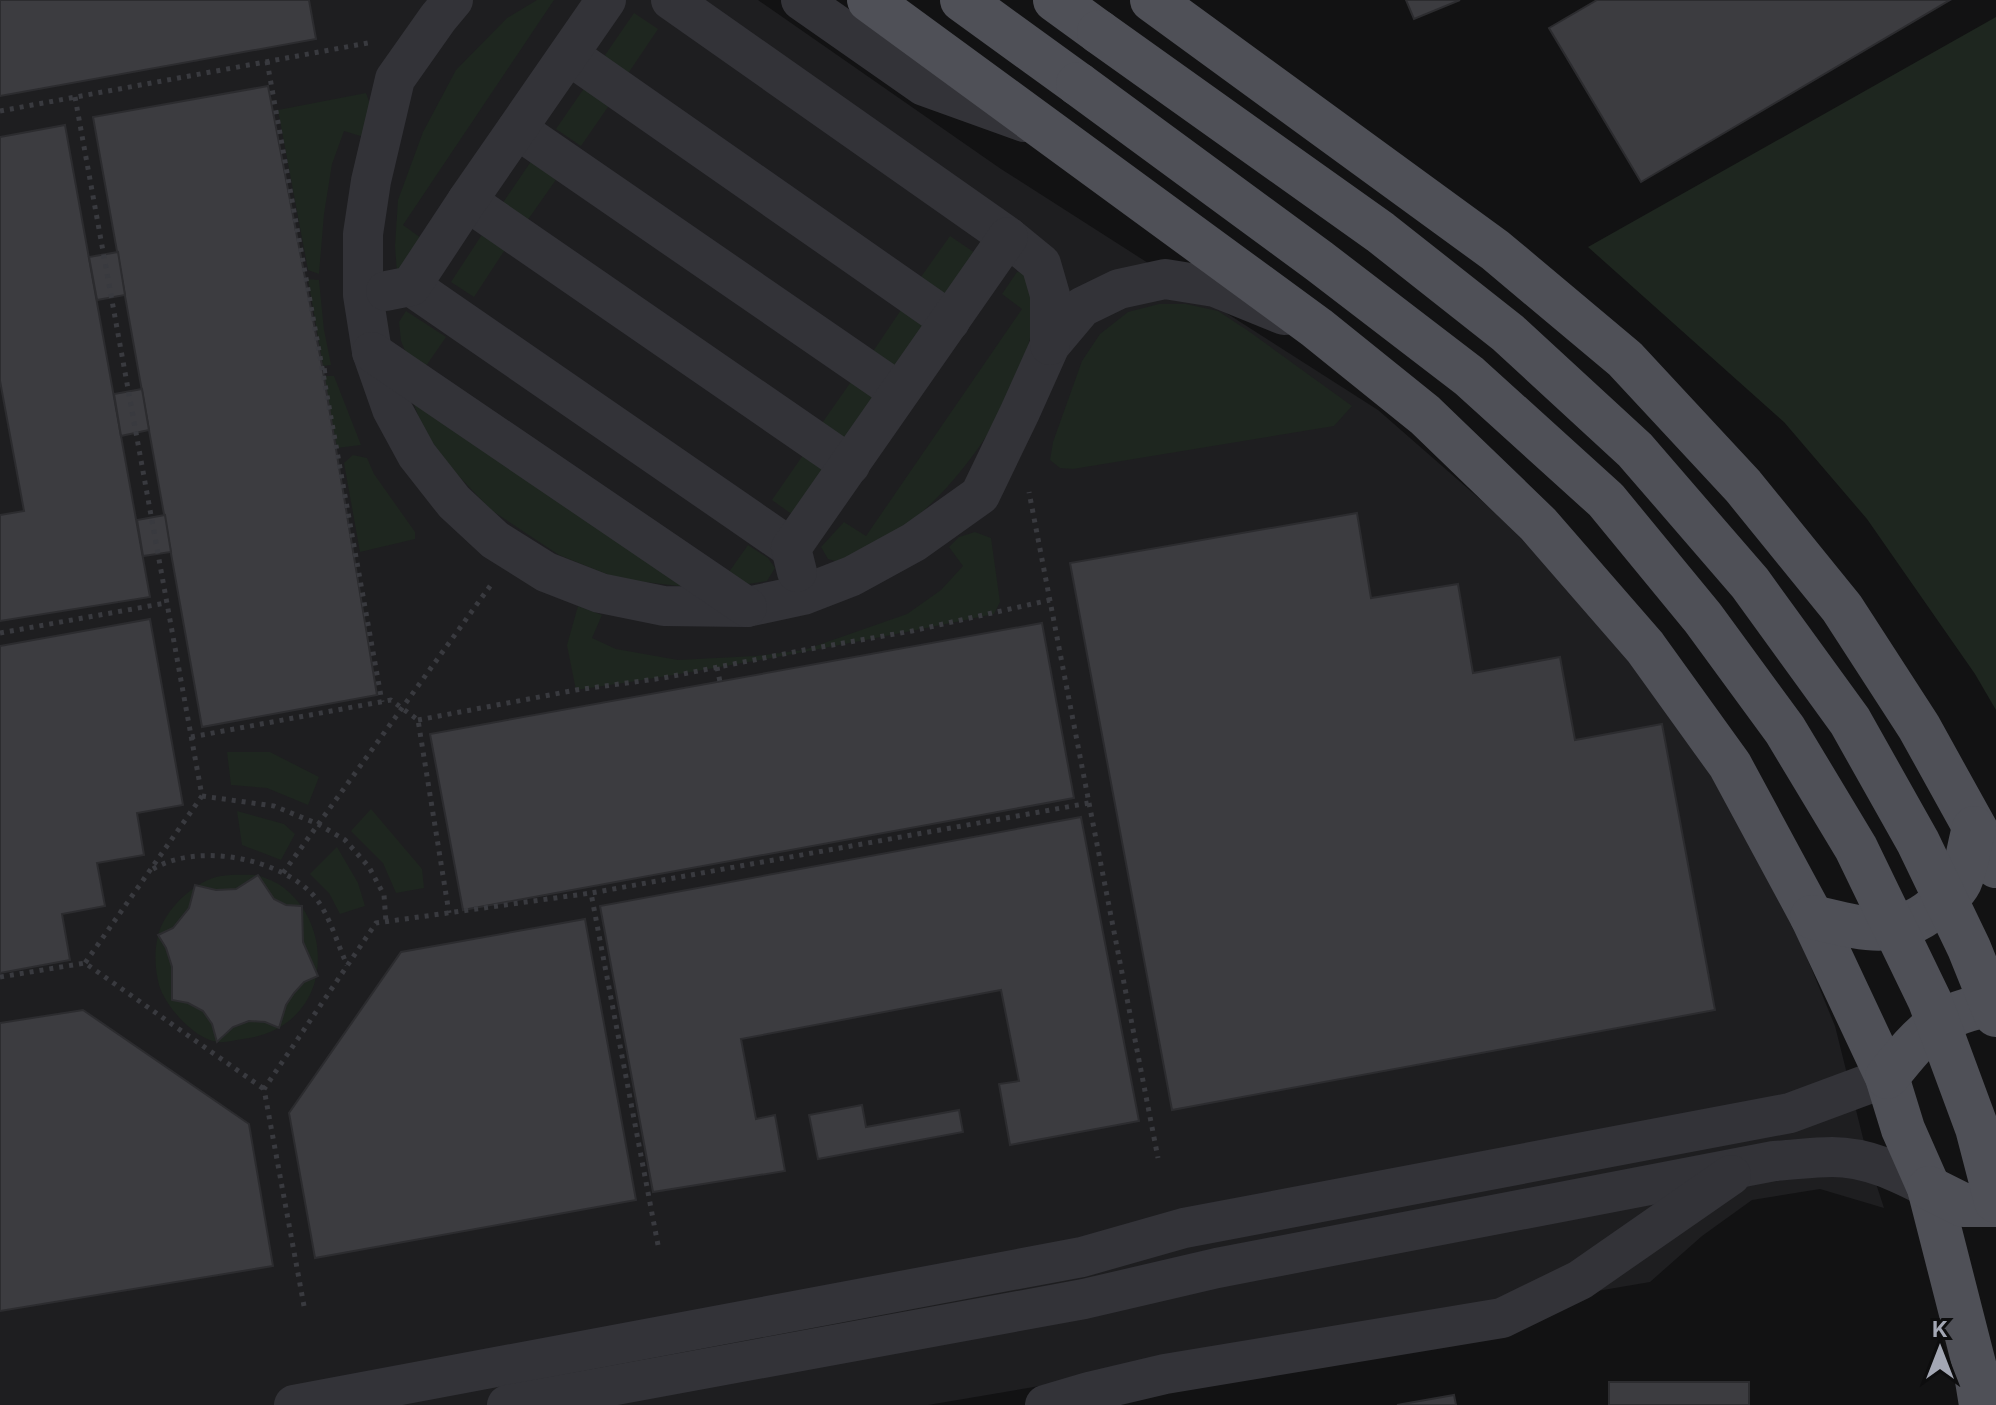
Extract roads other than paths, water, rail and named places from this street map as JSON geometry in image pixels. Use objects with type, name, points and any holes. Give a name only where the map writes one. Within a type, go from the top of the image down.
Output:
[{"type":"main road","points":[[869,0],[1317,328],[1425,415],[1538,524],[1645,647],[1730,765],[1812,917],[1887,1077],[1903,1129],[1929,1188],[1984,1372]]},
{"type":"main road","points":[[962,0],[1319,261],[1469,376],[1606,500],[1703,618],[1785,730],[1856,848],[1930,1001],[1977,1128],[1996,1203],[1963,1205],[1929,1188]]},
{"type":"main road","points":[[1055,0],[1380,232],[1508,333],[1635,450],[1750,583],[1850,721],[1918,842],[1969,948],[1996,1015]]},
{"type":"main road","points":[[1152,0],[1495,250],[1625,359],[1743,486],[1842,608],[1919,727],[1996,866]]},
{"type":"main road","points":[[1812,917],[1868,930],[1899,928],[1923,918],[1945,900],[1959,883],[1974,828]]},
{"type":"main road","points":[[1887,1077],[1917,1039],[1943,1020],[1969,1008],[1996,1004]]},
{"type":"lane","points":[[411,286],[606,0]]},
{"type":"lane","points":[[671,0],[1008,237],[1041,264],[1050,295],[1050,345]]},
{"type":"lane","points":[[801,0],[924,86],[1051,132]]},
{"type":"lane","points":[[452,6],[395,79],[371,181],[363,234],[363,295],[372,352],[392,409],[417,455],[454,502],[495,540],[546,572],[600,593],[664,606],[747,607],[803,595],[852,576],[914,542],[980,495],[1050,345],[1082,307],[1119,289],[1165,279],[1215,287],[1317,328]]},
{"type":"lane","points":[[569,55],[950,321]]},
{"type":"lane","points":[[517,129],[899,392]]},
{"type":"lane","points":[[467,201],[850,465]]},
{"type":"lane","points":[[791,548],[1008,237]]},
{"type":"lane","points":[[363,295],[411,286],[791,548],[803,595]]},
{"type":"lane","points":[[372,352],[747,607]]},
{"type":"lane","points":[[294,1405],[1082,1257],[1184,1228],[1790,1113],[1887,1077]]},
{"type":"lane","points":[[507,1405],[1084,1299],[1217,1268],[1774,1161],[1833,1157],[1869,1162],[1929,1188]]},
{"type":"lane","points":[[1045,1405],[1165,1374],[1502,1318],[1580,1280],[1742,1168]]}]
